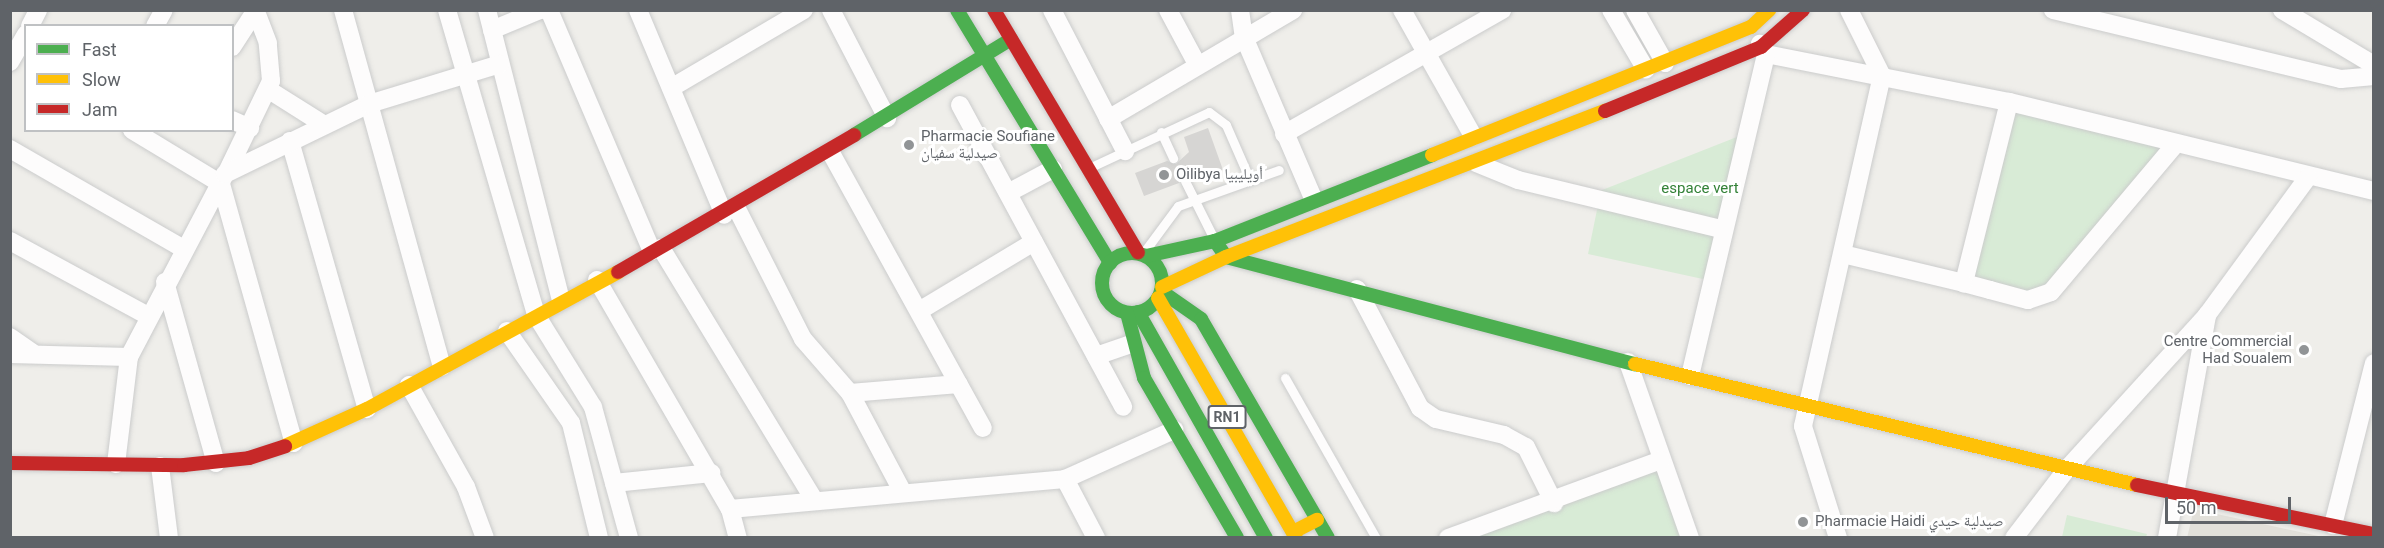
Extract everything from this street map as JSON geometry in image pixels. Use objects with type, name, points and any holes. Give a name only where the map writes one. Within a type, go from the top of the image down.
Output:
[{"type":"street","points":[[31,24],[38,10]]},
{"type":"street","points":[[156,24],[164,10]]},
{"type":"street","points":[[344,10],[442,366]]},
{"type":"street","points":[[447,10],[463,75],[536,315],[593,407],[628,537]]},
{"type":"street","points":[[487,10],[561,300]]},
{"type":"street","points":[[492,30],[540,10]]},
{"type":"street","points":[[549,10],[656,249],[814,500]]},
{"type":"street","points":[[638,10],[670,88],[730,211],[803,339],[850,393],[902,491]]},
{"type":"street","points":[[670,88],[804,10]]},
{"type":"street","points":[[831,10],[887,118]]},
{"type":"street","points":[[957,10],[1110,262],[1215,241],[1313,198],[1665,63],[1751,27],[1769,10]]},
{"type":"street","name":"RN1","points":[[994,10],[1086,170],[1142,254],[1159,269],[1161,292],[1294,535]]},
{"type":"street","points":[[1052,10],[1125,151]]},
{"type":"street","points":[[1168,10],[1197,64]]},
{"type":"street","points":[[1240,10],[1244,37],[1313,198]]},
{"type":"street","points":[[1108,119],[1197,64],[1293,10]]},
{"type":"street","points":[[1402,10],[1473,136]]},
{"type":"street","points":[[1284,134],[1428,55],[1502,10]]},
{"type":"street","points":[[1611,10],[1646,70]]},
{"type":"street","points":[[1635,10],[1665,63]]},
{"type":"street","points":[[1237,537],[1174,430],[1131,344],[1133,313],[1161,292],[1226,257],[1476,163],[1764,50],[1803,10]]},
{"type":"street","points":[[1838,537],[1804,438],[1805,402],[1844,254],[1882,76],[1849,10]]},
{"type":"street","points":[[2053,10],[2341,79],[2373,76]]},
{"type":"street","points":[[2282,10],[2373,65]]},
{"type":"street","points":[[234,44],[256,11]]},
{"type":"street","points":[[116,464],[129,357],[182,248],[223,179],[269,90],[272,59],[256,11]]},
{"type":"street","points":[[1690,376],[1764,50],[1751,27]]},
{"type":"street","points":[[10,463],[160,466],[216,463],[294,443],[367,409],[597,280],[730,211],[831,153],[1011,39]]},
{"type":"street","points":[[16,64],[24,40]]},
{"type":"street","points":[[1764,50],[2009,102],[2175,145],[2373,191]]},
{"type":"street","points":[[223,179],[323,124],[369,104],[500,64]]},
{"type":"street","points":[[269,90],[323,124]]},
{"type":"street","points":[[1964,283],[2009,102]]},
{"type":"street","points":[[960,105],[1123,407]]},
{"type":"street","points":[[234,121],[250,128]]},
{"type":"street","points":[[136,132],[223,179],[294,443]]},
{"type":"street","points":[[290,141],[367,409]]},
{"type":"street","points":[[1844,254],[2028,300],[2051,292],[2175,145]]},
{"type":"street","points":[[10,149],[182,248]]},
{"type":"street","points":[[831,153],[983,428]]},
{"type":"street","points":[[1476,163],[1518,180],[1724,230]]},
{"type":"street","points":[[1008,193],[1053,169]]},
{"type":"street","points":[[2014,537],[2067,469],[2207,315],[2308,177]]},
{"type":"street","points":[[10,241],[148,316]]},
{"type":"street","points":[[1215,241],[1226,257],[1357,289],[1628,362],[1805,402],[2067,469],[2373,534]]},
{"type":"street","points":[[919,311],[1034,243]]},
{"type":"street","name":"RN1","points":[[1110,262],[1104,293],[1133,313],[1266,537]]},
{"type":"street","points":[[597,280],[711,473],[730,508],[738,537]]},
{"type":"street","points":[[165,282],[216,463]]},
{"type":"street","points":[[1357,289],[1420,408],[1437,419],[1504,435],[1526,447],[1554,503]]},
{"type":"street","points":[[1161,292],[1201,319],[1328,537]]},
{"type":"street","points":[[2167,537],[2177,493],[2207,315]]},
{"type":"street","points":[[507,331],[571,423],[599,537]]},
{"type":"street","points":[[10,337],[34,354]]},
{"type":"street","points":[[1096,356],[1131,344]]},
{"type":"street","points":[[10,354],[129,357]]},
{"type":"street","points":[[1628,362],[1690,537]]},
{"type":"street","points":[[2333,525],[2373,363]]},
{"type":"street","points":[[850,393],[959,384]]},
{"type":"street","points":[[409,385],[466,487],[485,537]]},
{"type":"street","points":[[730,508],[902,491],[1065,479],[1174,430]]},
{"type":"street","points":[[1448,537],[1554,503],[1661,460]]},
{"type":"street","points":[[160,466],[169,537]]},
{"type":"street","points":[[614,483],[711,473]]},
{"type":"street","points":[[1065,479],[1096,537]]},
{"type":"street","points":[[1294,535],[1317,520]]},
{"type":"lane","points":[[1086,170],[1198,113],[1214,113],[1226,125],[1250,180]]},
{"type":"lane","points":[[1161,132],[1173,158]]},
{"type":"lane","points":[[1142,254],[1170,212],[1194,200],[1279,170]]},
{"type":"lane","points":[[1185,181],[1215,241]]},
{"type":"lane","points":[[1285,378],[1376,537]]},
{"type":"shaded area","points":[[2194,509],[2323,537],[2187,538]]},
{"type":"green space","points":[[2009,102],[2175,145],[2039,299],[1964,283]]},
{"type":"green space","name":"espace vert","points":[[1747,133],[1712,281],[1588,254],[1599,200],[1587,196]]},
{"type":"green space","points":[[1662,466],[1688,537],[1458,538]]},
{"type":"green space","points":[[2067,515],[2147,534],[2146,537],[2062,537]]},
{"type":"building","points":[[1208,128],[1223,170],[1199,179],[1183,175],[1179,183],[1144,196],[1135,173],[1167,161],[1176,164],[1189,152],[1184,137]]},
{"type":"traffic: fast","points":[[957,10],[1110,263]]},
{"type":"traffic: fast","points":[[854,135],[1011,39]]},
{"type":"traffic: fast","points":[[1146,256],[1215,241],[1432,155]]},
{"type":"traffic: fast","points":[[1215,241],[1226,257],[1635,364]]},
{"type":"traffic: fast","points":[[1132,253],[1149,258],[1157,266],[1162,283],[1157,300],[1149,308],[1132,313],[1115,308],[1107,300],[1102,283],[1107,266],[1115,258],[1132,253]]},
{"type":"traffic: fast","points":[[1161,291],[1201,319],[1328,538]]},
{"type":"traffic: fast","points":[[1138,312],[1266,538]]},
{"type":"traffic: fast","points":[[1127,313],[1144,378],[1237,538]]},
{"type":"traffic: slow","points":[[1432,155],[1751,27],[1769,10]]},
{"type":"traffic: slow","points":[[1162,287],[1226,257],[1605,111]]},
{"type":"traffic: slow","points":[[285,446],[367,409],[618,272]]},
{"type":"traffic: slow","points":[[1158,298],[1296,538]]},
{"type":"traffic: slow","points":[[1635,364],[2137,485]]},
{"type":"traffic: slow","points":[[1293,532],[1317,520]]},
{"type":"traffic: jam","points":[[994,10],[1138,253]]},
{"type":"traffic: jam","points":[[1605,111],[1761,47],[1803,10]]},
{"type":"traffic: jam","points":[[618,272],[854,135]]},
{"type":"traffic: jam","points":[[10,463],[184,465],[249,458],[285,446]]},
{"type":"traffic: jam","points":[[2137,485],[2374,534]]},
{"type":"place","name":"Pharmacie Soufiane صيدلية سفيان","points":[[909,145]]},
{"type":"place","name":"Oilibya أويليبيا","points":[[1164,175]]},
{"type":"place","name":"Centre Commercial Had Soualem","points":[[2304,350]]},
{"type":"place","name":"Pharmacie Haidi صيدلية حيدي","points":[[1803,522]]}]
